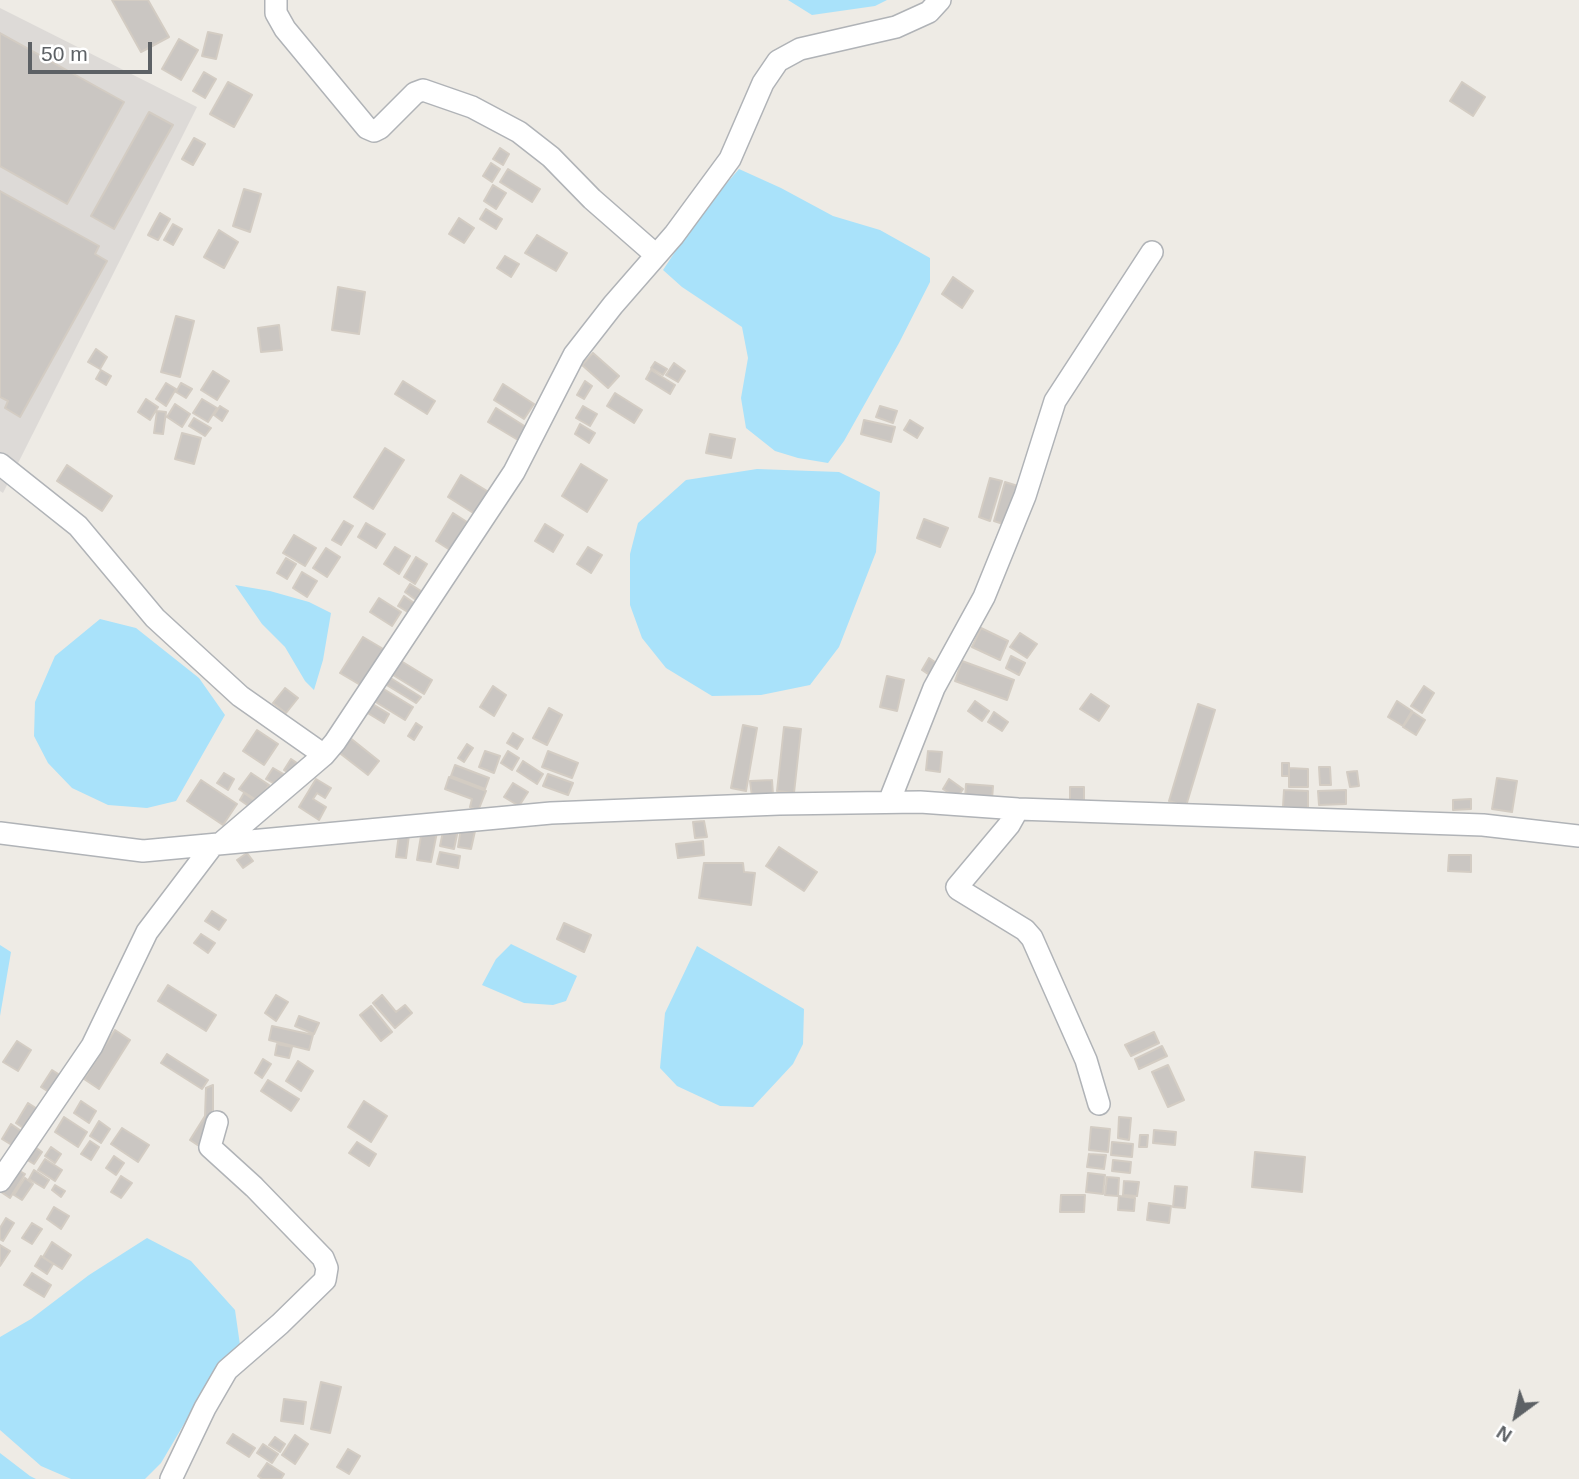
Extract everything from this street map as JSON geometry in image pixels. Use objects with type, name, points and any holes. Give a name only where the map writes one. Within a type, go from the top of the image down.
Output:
[{"type":"street","points":[[276,0],[276,13],[285,29],[367,128],[374,131],[380,128],[415,93],[423,90],[472,107],[519,131],[551,157],[592,199],[656,255]]},
{"type":"street","points":[[0,1181],[92,1046],[147,932],[217,844],[324,755],[335,742],[514,472],[574,355],[674,235],[730,159],[763,83],[778,61],[800,49],[896,27],[929,12],[940,0]]},
{"type":"street","points":[[888,802],[934,688],[985,597],[1025,496],[1055,401],[1152,252]]},
{"type":"street","points":[[0,464],[78,527],[155,618],[240,696],[324,755]]},
{"type":"street","points":[[0,833],[143,850],[551,813],[779,804],[920,802],[1018,809],[1483,825],[1579,836]]},
{"type":"street","points":[[1018,809],[1009,825],[957,887],[1025,930],[1032,938],[1086,1060],[1099,1104]]},
{"type":"street","points":[[171,1479],[205,1408],[227,1370],[325,1280],[327,1268],[323,1258],[254,1187],[210,1147],[217,1122]]},
{"type":"shaded area","points":[[0,8],[197,107],[3,493],[0,491]]},
{"type":"water","points":[[788,0],[887,0],[875,6],[812,15]]},
{"type":"water","points":[[739,169],[833,216],[880,230],[930,258],[930,282],[844,441],[828,463],[775,451],[746,428],[741,398],[748,358],[742,327],[682,287],[663,270],[700,214]]},
{"type":"water","points":[[757,469],[839,472],[880,492],[876,552],[839,647],[810,685],[761,695],[712,696],[666,668],[642,638],[630,605],[630,554],[638,523],[686,480]]},
{"type":"water","points":[[235,585],[309,602],[331,613],[323,660],[314,690],[305,681],[285,647],[262,624]]},
{"type":"water","points":[[100,619],[136,628],[199,678],[225,715],[176,801],[147,808],[108,805],[72,788],[48,763],[34,736],[35,702],[55,656]]},
{"type":"water","points":[[511,944],[577,976],[566,1001],[553,1005],[524,1003],[482,985],[496,959]]},
{"type":"water","points":[[0,945],[11,952],[0,1016]]},
{"type":"water","points":[[697,946],[804,1009],[803,1044],[793,1064],[753,1107],[720,1106],[677,1086],[660,1068],[665,1013]]},
{"type":"water","points":[[147,1238],[191,1261],[235,1310],[240,1345],[197,1402],[161,1463],[145,1479],[71,1479],[41,1466],[0,1430],[0,1337],[31,1319],[89,1275]]},
{"type":"water","points":[[0,1453],[30,1476],[36,1479],[0,1479]]},
{"type":"building","points":[[112,0],[148,0],[169,37],[141,52]]},
{"type":"building","points":[[208,32],[222,35],[216,59],[202,56]]},
{"type":"building","points":[[0,33],[124,102],[67,204],[0,166]]},
{"type":"building","points":[[179,39],[198,50],[181,80],[162,69]]},
{"type":"building","points":[[204,72],[216,79],[205,98],[193,91]]},
{"type":"building","points":[[228,82],[252,95],[234,127],[210,114]]},
{"type":"building","points":[[1462,82],[1485,97],[1473,116],[1450,101]]},
{"type":"building","points":[[149,112],[173,125],[114,229],[91,216]]},
{"type":"building","points":[[194,138],[205,144],[193,165],[182,159]]},
{"type":"building","points":[[500,148],[509,154],[503,165],[493,159]]},
{"type":"building","points":[[491,163],[500,169],[492,182],[483,176]]},
{"type":"building","points":[[508,169],[540,189],[532,202],[500,182]]},
{"type":"building","points":[[493,185],[506,193],[496,209],[484,201]]},
{"type":"building","points":[[244,189],[261,194],[250,232],[233,226]]},
{"type":"building","points":[[0,191],[99,246],[95,254],[107,261],[20,417],[5,408],[8,401],[0,397]]},
{"type":"building","points":[[486,209],[502,219],[496,229],[480,219]]},
{"type":"building","points":[[160,213],[170,219],[158,240],[148,235]]},
{"type":"building","points":[[459,218],[474,228],[464,243],[449,234]]},
{"type":"building","points":[[173,224],[182,229],[173,245],[164,240]]},
{"type":"building","points":[[219,230],[238,242],[224,268],[204,257]]},
{"type":"building","points":[[537,235],[567,253],[556,271],[525,253]]},
{"type":"building","points":[[505,256],[519,264],[511,277],[497,268]]},
{"type":"building","points":[[953,277],[973,291],[962,308],[942,294]]},
{"type":"building","points":[[338,287],[365,292],[359,334],[332,330]]},
{"type":"building","points":[[176,316],[194,321],[180,377],[161,372]]},
{"type":"building","points":[[279,325],[282,350],[261,352],[258,328]]},
{"type":"building","points":[[96,349],[107,357],[100,369],[88,362]]},
{"type":"building","points":[[593,353],[619,376],[608,388],[582,365]]},
{"type":"building","points":[[655,362],[667,369],[663,375],[651,368]]},
{"type":"building","points":[[674,363],[685,371],[678,382],[666,375]]},
{"type":"building","points":[[101,370],[111,376],[106,385],[96,379]]},
{"type":"building","points":[[651,370],[675,385],[670,394],[646,379]]},
{"type":"building","points":[[213,371],[229,381],[217,400],[201,390]]},
{"type":"building","points":[[403,381],[435,401],[427,414],[395,394]]},
{"type":"building","points":[[585,381],[592,386],[584,399],[577,395]]},
{"type":"building","points":[[166,383],[176,389],[166,406],[156,399]]},
{"type":"building","points":[[181,383],[192,389],[186,398],[176,392]]},
{"type":"building","points":[[503,384],[534,404],[524,419],[494,400]]},
{"type":"building","points":[[615,393],[642,410],[634,423],[607,406]]},
{"type":"building","points":[[146,399],[158,407],[150,420],[138,412]]},
{"type":"building","points":[[202,399],[217,408],[208,422],[193,413]]},
{"type":"building","points":[[175,404],[190,414],[182,427],[167,417]]},
{"type":"building","points":[[220,406],[228,411],[222,421],[214,415]]},
{"type":"building","points":[[583,406],[597,414],[590,426],[576,418]]},
{"type":"building","points":[[880,406],[897,411],[893,423],[876,417]]},
{"type":"building","points":[[496,408],[526,427],[518,440],[488,422]]},
{"type":"building","points":[[157,411],[166,412],[163,434],[154,433]]},
{"type":"building","points":[[194,418],[211,428],[205,436],[189,426]]},
{"type":"building","points":[[864,420],[895,427],[891,442],[861,434]]},
{"type":"building","points":[[910,420],[923,428],[917,438],[904,430]]},
{"type":"building","points":[[580,424],[595,433],[589,443],[575,434]]},
{"type":"building","points":[[182,433],[201,438],[194,464],[175,459]]},
{"type":"building","points":[[710,434],[735,439],[731,458],[706,453]]},
{"type":"building","points":[[385,448],[404,460],[373,509],[354,497]]},
{"type":"building","points":[[581,464],[607,480],[587,512],[562,496]]},
{"type":"building","points":[[67,465],[112,496],[102,511],[57,481]]},
{"type":"building","points":[[461,475],[492,494],[478,516],[448,497]]},
{"type":"building","points":[[990,478],[1002,481],[990,521],[979,517]]},
{"type":"building","points":[[1005,482],[1018,486],[1006,525],[994,521]]},
{"type":"building","points":[[453,513],[467,522],[450,550],[436,541]]},
{"type":"building","points":[[924,519],[948,528],[940,547],[917,538]]},
{"type":"building","points":[[344,521],[353,526],[341,545],[332,540]]},
{"type":"building","points":[[366,523],[385,534],[376,548],[358,537]]},
{"type":"building","points":[[545,524],[563,535],[553,552],[535,541]]},
{"type":"building","points":[[294,535],[316,548],[305,566],[283,553]]},
{"type":"building","points":[[395,547],[410,556],[399,574],[384,564]]},
{"type":"building","points":[[588,547],[602,555],[591,573],[577,564]]},
{"type":"building","points":[[326,548],[340,557],[327,577],[313,568]]},
{"type":"building","points":[[416,557],[427,564],[415,584],[404,577]]},
{"type":"building","points":[[286,558],[296,564],[287,579],[277,573]]},
{"type":"building","points":[[302,572],[317,581],[307,597],[293,588]]},
{"type":"building","points":[[410,584],[421,591],[416,600],[405,592]]},
{"type":"building","points":[[404,596],[417,605],[411,614],[398,606]]},
{"type":"building","points":[[379,598],[401,612],[392,626],[370,612]]},
{"type":"building","points":[[981,628],[1008,641],[1000,660],[972,647]]},
{"type":"building","points":[[1020,633],[1037,644],[1027,658],[1010,647]]},
{"type":"building","points":[[363,637],[385,650],[362,686],[340,673]]},
{"type":"building","points":[[1011,656],[1025,663],[1019,675],[1006,668]]},
{"type":"building","points":[[929,658],[938,664],[931,676],[922,670]]},
{"type":"building","points":[[401,661],[432,680],[424,694],[393,675]]},
{"type":"building","points":[[962,661],[1014,680],[1007,700],[955,681]]},
{"type":"building","points":[[887,676],[904,680],[897,711],[880,707]]},
{"type":"building","points":[[389,677],[421,697],[416,703],[385,684]]},
{"type":"building","points":[[493,686],[506,695],[494,716],[480,707]]},
{"type":"building","points":[[1424,686],[1434,693],[1422,713],[1411,706]]},
{"type":"building","points":[[285,688],[298,698],[286,713],[273,703]]},
{"type":"building","points":[[382,688],[413,707],[405,720],[374,701]]},
{"type":"building","points":[[1091,694],[1109,706],[1099,721],[1080,709]]},
{"type":"building","points":[[975,701],[989,711],[982,721],[968,711]]},
{"type":"building","points":[[1397,701],[1412,711],[1403,726],[1388,717]]},
{"type":"building","points":[[371,703],[389,714],[384,723],[366,712]]},
{"type":"building","points":[[1198,704],[1215,710],[1186,806],[1169,801]]},
{"type":"building","points":[[549,708],[562,715],[547,745],[533,738]]},
{"type":"building","points":[[994,712],[1008,722],[1002,731],[988,722]]},
{"type":"building","points":[[1413,712],[1425,720],[1416,735],[1403,727]]},
{"type":"building","points":[[416,723],[422,727],[414,740],[408,736]]},
{"type":"building","points":[[743,725],[757,728],[746,791],[731,788]]},
{"type":"building","points":[[784,727],[801,729],[794,793],[777,791]]},
{"type":"building","points":[[257,730],[278,744],[264,765],[243,751]]},
{"type":"building","points":[[513,733],[523,739],[517,749],[507,743]]},
{"type":"building","points":[[349,737],[379,761],[368,775],[337,751]]},
{"type":"building","points":[[467,744],[473,748],[464,762],[458,758]]},
{"type":"building","points":[[485,751],[500,756],[494,773],[479,767]]},
{"type":"building","points":[[508,751],[519,758],[512,770],[501,763]]},
{"type":"building","points":[[548,751],[578,763],[572,778],[542,767]]},
{"type":"building","points":[[928,751],[942,752],[940,772],[926,770]]},
{"type":"building","points":[[291,759],[300,765],[293,776],[284,770]]},
{"type":"building","points":[[523,761],[543,774],[537,784],[517,771]]},
{"type":"building","points":[[1282,763],[1289,763],[1289,776],[1282,776]]},
{"type":"building","points":[[455,765],[489,778],[485,789],[451,776]]},
{"type":"building","points":[[1319,767],[1330,767],[1331,785],[1320,785]]},
{"type":"building","points":[[273,768],[287,776],[280,787],[266,779]]},
{"type":"building","points":[[1289,768],[1308,769],[1308,787],[1289,787]]},
{"type":"building","points":[[1357,771],[1359,786],[1350,787],[1347,772]]},
{"type":"building","points":[[224,773],[234,779],[228,790],[217,783]]},
{"type":"building","points":[[251,773],[269,785],[258,801],[239,789]]},
{"type":"building","points":[[548,774],[573,783],[568,795],[543,786]]},
{"type":"building","points":[[449,777],[486,791],[478,811],[470,807],[472,799],[445,789]]},
{"type":"building","points":[[1497,778],[1517,781],[1512,812],[1492,809]]},
{"type":"building","points":[[316,779],[331,788],[325,798],[317,793],[313,799],[326,807],[319,820],[299,807]]},
{"type":"building","points":[[949,779],[963,789],[957,798],[943,789]]},
{"type":"building","points":[[201,780],[237,804],[223,825],[187,801]]},
{"type":"building","points":[[772,780],[773,795],[752,797],[750,781]]},
{"type":"building","points":[[513,783],[528,792],[519,806],[504,797]]},
{"type":"building","points":[[966,784],[993,786],[992,800],[965,799]]},
{"type":"building","points":[[1070,787],[1084,787],[1084,800],[1070,801]]},
{"type":"building","points":[[1284,790],[1308,791],[1308,808],[1283,807]]},
{"type":"building","points":[[1346,790],[1346,804],[1319,805],[1318,791]]},
{"type":"building","points":[[244,793],[254,800],[250,807],[240,800]]},
{"type":"building","points":[[1471,799],[1471,809],[1453,810],[1453,800]]},
{"type":"building","points":[[704,821],[707,837],[695,838],[693,822]]},
{"type":"building","points":[[444,827],[458,830],[454,849],[440,846]]},
{"type":"building","points":[[461,828],[475,831],[471,849],[458,847]]},
{"type":"building","points":[[422,830],[437,832],[431,862],[417,860]]},
{"type":"building","points":[[399,834],[409,835],[406,858],[396,857]]},
{"type":"building","points":[[703,841],[704,855],[678,858],[676,844]]},
{"type":"building","points":[[779,847],[817,872],[804,891],[766,866]]},
{"type":"building","points":[[440,852],[460,856],[458,868],[437,864]]},
{"type":"building","points":[[247,853],[253,861],[243,868],[237,860]]},
{"type":"building","points":[[1449,855],[1471,855],[1471,872],[1448,871]]},
{"type":"building","points":[[704,863],[743,863],[744,872],[755,873],[751,905],[699,898]]},
{"type":"building","points":[[212,911],[226,920],[219,930],[205,921]]},
{"type":"building","points":[[564,923],[591,935],[584,952],[557,939]]},
{"type":"building","points":[[201,934],[215,943],[208,953],[194,943]]},
{"type":"building","points":[[168,985],[216,1015],[206,1031],[158,1001]]},
{"type":"building","points":[[276,995],[288,1002],[276,1021],[265,1013]]},
{"type":"building","points":[[382,995],[396,1012],[405,1005],[412,1013],[395,1028],[373,1003]]},
{"type":"building","points":[[371,1006],[392,1032],[381,1041],[360,1015]]},
{"type":"building","points":[[299,1016],[319,1023],[314,1034],[295,1026]]},
{"type":"building","points":[[272,1026],[313,1035],[309,1050],[269,1040]]},
{"type":"building","points":[[115,1030],[130,1040],[99,1089],[84,1079]]},
{"type":"building","points":[[1154,1032],[1159,1043],[1131,1056],[1125,1045]]},
{"type":"building","points":[[17,1041],[31,1050],[18,1071],[3,1062]]},
{"type":"building","points":[[277,1044],[292,1047],[289,1058],[275,1055]]},
{"type":"building","points":[[1162,1046],[1167,1056],[1139,1069],[1135,1059]]},
{"type":"building","points":[[167,1054],[208,1080],[202,1089],[161,1063]]},
{"type":"building","points":[[263,1059],[271,1064],[262,1078],[255,1073]]},
{"type":"building","points":[[298,1061],[313,1071],[301,1091],[286,1081]]},
{"type":"building","points":[[1168,1065],[1184,1100],[1168,1107],[1152,1072]]},
{"type":"building","points":[[52,1070],[63,1077],[52,1094],[41,1087]]},
{"type":"building","points":[[268,1080],[299,1099],[291,1111],[261,1091]]},
{"type":"building","points":[[213,1085],[213,1123],[199,1146],[190,1140],[205,1116],[206,1088]]},
{"type":"building","points":[[81,1101],[96,1111],[89,1123],[74,1113]]},
{"type":"building","points":[[364,1101],[387,1116],[371,1142],[348,1127]]},
{"type":"building","points":[[28,1103],[42,1112],[29,1132],[16,1123]]},
{"type":"building","points":[[64,1117],[87,1132],[78,1147],[55,1132]]},
{"type":"building","points":[[1119,1117],[1131,1118],[1129,1140],[1118,1138]]},
{"type":"building","points":[[99,1121],[110,1129],[101,1143],[90,1136]]},
{"type":"building","points":[[11,1124],[24,1133],[15,1147],[2,1139]]},
{"type":"building","points":[[1091,1127],[1110,1129],[1108,1152],[1089,1150]]},
{"type":"building","points":[[122,1128],[149,1145],[138,1162],[111,1144]]},
{"type":"building","points":[[1154,1130],[1176,1132],[1175,1145],[1153,1143]]},
{"type":"building","points":[[1140,1135],[1148,1135],[1147,1147],[1139,1147]]},
{"type":"building","points":[[90,1141],[99,1147],[91,1160],[81,1154]]},
{"type":"building","points":[[28,1142],[42,1152],[34,1164],[19,1155]]},
{"type":"building","points":[[357,1142],[376,1154],[369,1166],[349,1153]]},
{"type":"building","points":[[1112,1142],[1133,1144],[1132,1157],[1111,1155]]},
{"type":"building","points":[[51,1147],[61,1154],[55,1163],[45,1156]]},
{"type":"building","points":[[1255,1152],[1305,1157],[1302,1192],[1252,1187]]},
{"type":"building","points":[[1089,1154],[1106,1155],[1104,1169],[1087,1167]]},
{"type":"building","points":[[114,1156],[124,1163],[116,1175],[106,1168]]},
{"type":"building","points":[[45,1159],[62,1170],[55,1181],[38,1170]]},
{"type":"building","points":[[1113,1160],[1131,1162],[1130,1173],[1112,1171]]},
{"type":"building","points":[[16,1169],[25,1174],[10,1198],[1,1192]]},
{"type":"building","points":[[34,1170],[49,1180],[44,1188],[29,1179]]},
{"type":"building","points":[[1088,1173],[1105,1175],[1103,1194],[1086,1192]]},
{"type":"building","points":[[121,1176],[132,1183],[121,1198],[111,1192]]},
{"type":"building","points":[[1107,1177],[1119,1178],[1118,1196],[1105,1195]]},
{"type":"building","points":[[25,1178],[33,1184],[22,1200],[14,1195]]},
{"type":"building","points":[[1124,1181],[1139,1182],[1137,1196],[1123,1195]]},
{"type":"building","points":[[55,1185],[65,1191],[61,1197],[52,1190]]},
{"type":"building","points":[[1175,1186],[1187,1187],[1185,1208],[1173,1207]]},
{"type":"building","points":[[1061,1195],[1085,1195],[1084,1212],[1060,1212]]},
{"type":"building","points":[[1119,1196],[1135,1198],[1134,1211],[1118,1210]]},
{"type":"building","points":[[1149,1203],[1171,1206],[1169,1223],[1147,1220]]},
{"type":"building","points":[[54,1207],[69,1216],[61,1229],[47,1219]]},
{"type":"building","points":[[6,1218],[14,1223],[3,1241],[0,1239],[0,1228]]},
{"type":"building","points":[[32,1223],[42,1229],[32,1244],[22,1238]]},
{"type":"building","points":[[52,1242],[71,1255],[62,1269],[43,1257]]},
{"type":"building","points":[[0,1245],[10,1251],[0,1266]]},
{"type":"building","points":[[41,1256],[53,1264],[47,1274],[35,1266]]},
{"type":"building","points":[[32,1273],[51,1285],[44,1297],[24,1285]]},
{"type":"building","points":[[321,1382],[341,1387],[330,1433],[311,1429]]},
{"type":"building","points":[[284,1399],[306,1402],[303,1424],[281,1421]]},
{"type":"building","points":[[233,1434],[255,1448],[249,1457],[227,1443]]},
{"type":"building","points":[[295,1435],[308,1444],[295,1464],[282,1455]]},
{"type":"building","points":[[275,1437],[285,1444],[280,1452],[269,1445]]},
{"type":"building","points":[[263,1444],[278,1454],[272,1463],[257,1453]]},
{"type":"building","points":[[348,1449],[360,1456],[349,1474],[337,1467]]},
{"type":"building","points":[[267,1463],[284,1474],[281,1479],[262,1479],[258,1476]]}]
